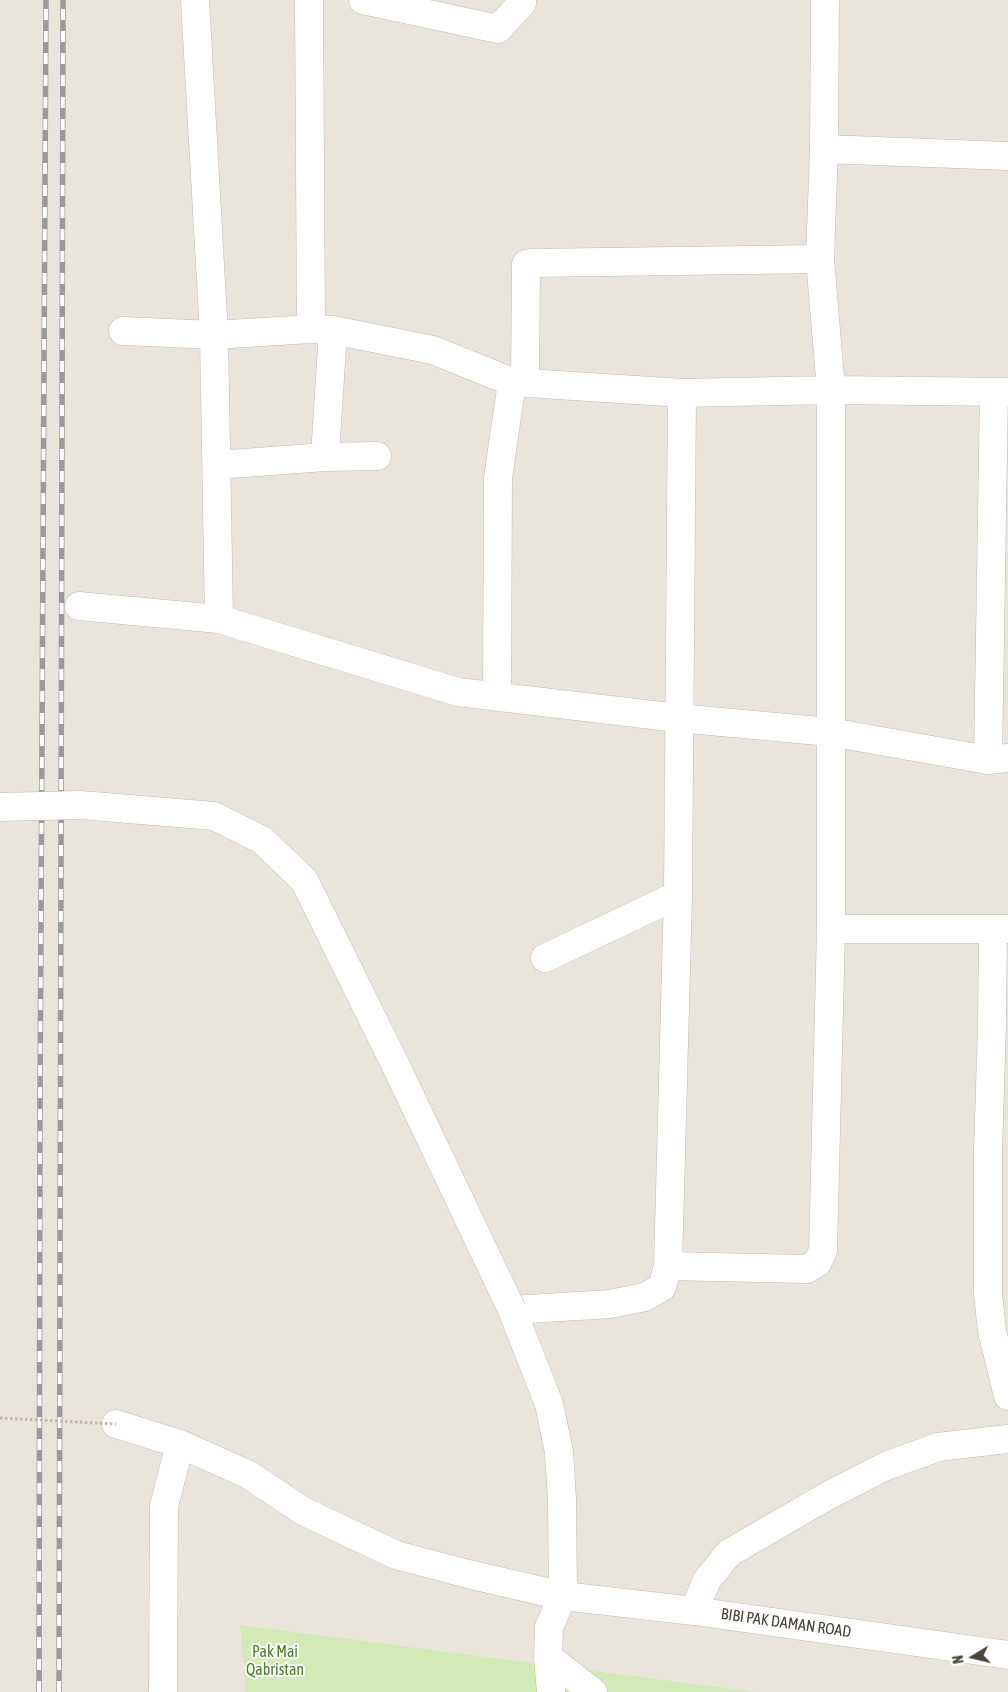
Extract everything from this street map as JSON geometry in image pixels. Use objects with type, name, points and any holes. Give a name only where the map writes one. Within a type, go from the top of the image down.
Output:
[{"type":"street","points":[[195,0],[214,335],[219,619]]},
{"type":"street","points":[[309,0],[325,457]]},
{"type":"street","points":[[363,0],[498,29],[522,3],[522,0]]},
{"type":"street","points":[[668,1266],[807,1269],[817,1263],[822,1252],[830,929],[831,390],[820,259],[824,149],[825,0]]},
{"type":"street","points":[[824,149],[1008,156]]},
{"type":"street","points":[[497,697],[498,478],[518,382],[526,264],[820,259]]},
{"type":"street","points":[[79,606],[219,619],[458,692],[678,718],[830,732],[998,759],[1001,392],[831,390],[682,393],[518,382],[432,350],[322,330],[214,335],[123,331]]},
{"type":"street","points":[[512,1310],[610,1304],[645,1297],[662,1287],[668,1266],[678,895],[682,393]]},
{"type":"street","points":[[217,465],[325,457],[377,456]]},
{"type":"street","points":[[0,807],[81,805],[214,816],[262,840],[304,880],[395,1064],[512,1310],[550,1404],[559,1452],[562,1499],[563,1596],[549,1627],[548,1657],[551,1692]]},
{"type":"street","points":[[545,958],[678,895]]},
{"type":"street","points":[[830,929],[1000,930],[992,1026],[998,1151],[988,1294],[992,1331],[1008,1396]]},
{"type":"street","name":"BIBI PAK DAMAN ROAD","points":[[116,1424],[180,1444],[249,1475],[303,1511],[396,1555],[468,1574],[563,1596],[694,1611],[1008,1655]]},
{"type":"street","points":[[694,1611],[707,1580],[729,1553],[830,1494],[886,1466],[938,1448],[1008,1439]]},
{"type":"street","points":[[163,1692],[164,1506],[180,1444]]},
{"type":"street","points":[[548,1657],[593,1692]]},
{"type":"path","points":[[0,1418],[116,1424]]},
{"type":"shaded area","points":[[0,0],[1008,0],[1008,1692],[0,1692]]},
{"type":"green space","name":"Pak Mai Qabristan","points":[[240,1625],[755,1692],[246,1692]]},
{"type":"railway","points":[[39,1692],[46,0]]},
{"type":"railway","points":[[59,1692],[63,0]]}]
